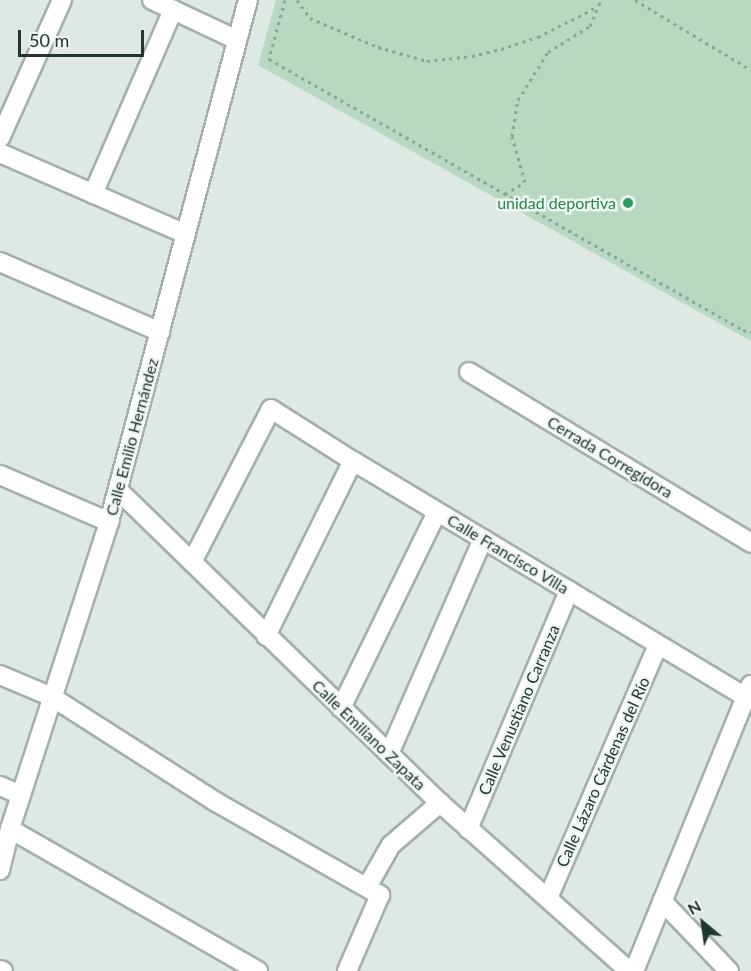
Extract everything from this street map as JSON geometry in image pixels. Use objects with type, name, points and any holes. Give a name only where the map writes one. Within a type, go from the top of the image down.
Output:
[{"type":"street","points":[[0,138],[62,0]]},
{"type":"street","points":[[152,0],[235,39]]},
{"type":"street","name":"Calle Emilio Hernández","points":[[0,870],[10,829],[110,522],[235,39],[248,0]]},
{"type":"street","points":[[93,194],[173,10]]},
{"type":"street","points":[[0,153],[184,234]]},
{"type":"street","points":[[0,262],[160,332]]},
{"type":"street","name":"Cerrada Corregidora","points":[[469,372],[751,543]]},
{"type":"street","name":"Calle Francisco Villa","points":[[192,562],[271,409],[352,461],[658,645],[748,691]]},
{"type":"street","points":[[266,636],[352,461]]},
{"type":"street","points":[[0,475],[110,522]]},
{"type":"street","name":"Calle Emiliano Zapata","points":[[118,490],[440,803],[629,971]]},
{"type":"street","points":[[341,708],[437,512]]},
{"type":"street","points":[[389,754],[483,539]]},
{"type":"street","name":"Calle Venustiano Carranza","points":[[468,828],[569,591]]},
{"type":"street","name":"Calle Lázaro Cárdenas del Río","points":[[548,898],[658,645]]},
{"type":"street","points":[[0,675],[52,697],[216,802],[380,895],[347,971]]},
{"type":"street","points":[[634,971],[748,691]]},
{"type":"street","points":[[0,786],[21,795]]},
{"type":"street","points":[[367,887],[391,844],[440,803]]},
{"type":"street","points":[[10,829],[258,971]]},
{"type":"street","points":[[662,901],[729,971]]},
{"type":"path","points":[[285,0],[268,59],[743,330],[751,332]]},
{"type":"path","points":[[297,0],[302,10],[320,22],[378,47],[427,61],[472,56],[501,49],[538,37],[597,7]]},
{"type":"path","points":[[505,194],[525,182],[512,136],[518,100],[548,52],[590,26],[601,0]]},
{"type":"path","points":[[635,0],[751,70]]},
{"type":"green space","name":"unidad deportiva","points":[[276,0],[751,0],[751,341],[258,65]]},
{"type":"place","name":"unidad deportiva","points":[[628,203]]}]
